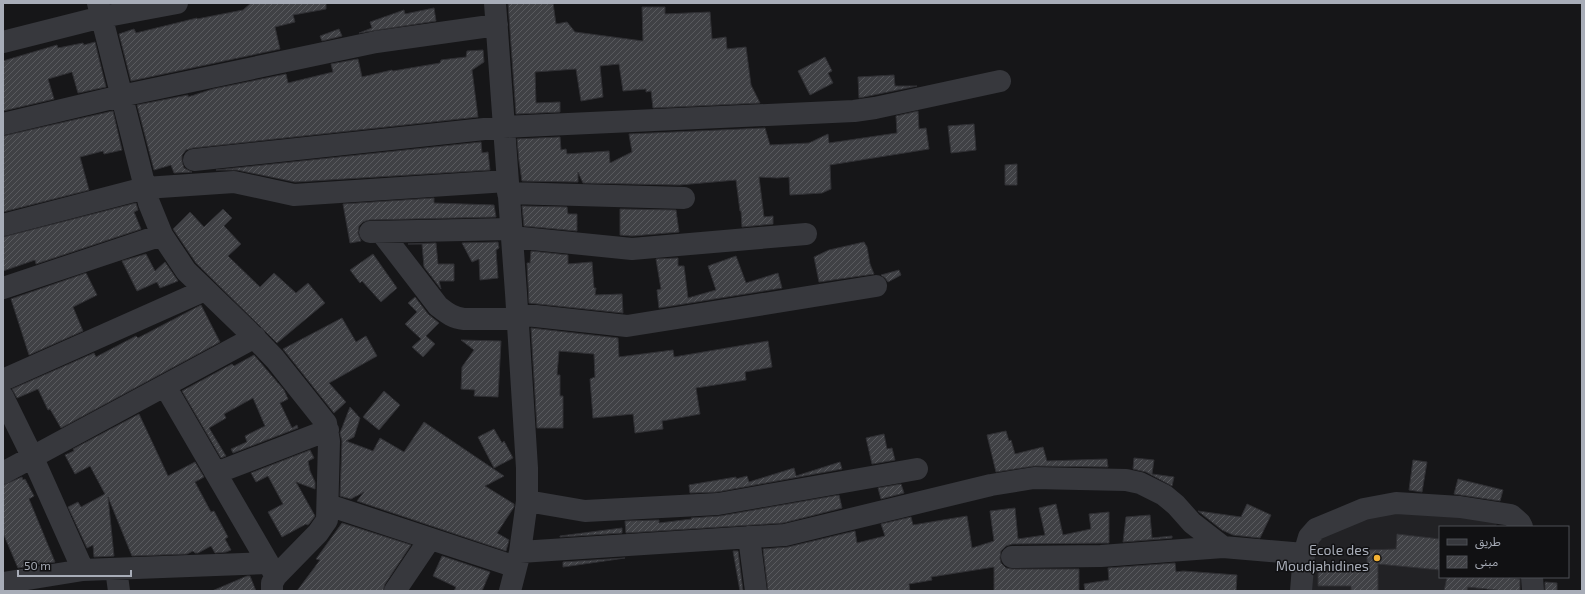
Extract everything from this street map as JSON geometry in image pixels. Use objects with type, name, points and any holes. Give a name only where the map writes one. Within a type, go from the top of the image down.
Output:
[{"type":"street","points":[[3,42],[100,10],[177,3]]},
{"type":"street","points":[[495,3],[518,316],[527,468],[527,501],[518,559],[510,591]]},
{"type":"street","points":[[3,583],[83,570],[116,569],[272,577],[325,525],[327,520],[328,430],[326,423],[288,375],[254,338],[186,271],[162,235],[148,203],[100,10]]},
{"type":"street","points":[[3,124],[121,96],[376,42],[497,24]]},
{"type":"street","points":[[194,160],[503,127],[854,111],[875,108],[1000,81]]},
{"type":"street","points":[[3,225],[145,188],[234,182],[294,195],[508,187],[684,198]]},
{"type":"street","points":[[806,234],[632,248],[512,233],[374,232],[438,306],[457,319],[518,316],[627,326],[876,286]]},
{"type":"street","points":[[3,288],[162,235]]},
{"type":"street","points":[[3,380],[205,290]]},
{"type":"street","points":[[3,473],[32,456],[254,338]]},
{"type":"street","points":[[165,386],[216,473],[272,577]]},
{"type":"street","points":[[3,397],[32,456],[83,570]]},
{"type":"street","points":[[216,473],[328,430]]},
{"type":"street","points":[[527,501],[585,511],[718,504],[917,468]]},
{"type":"street","points":[[328,505],[430,539],[518,559],[784,535],[991,485],[1034,478],[1126,480],[1140,483],[1164,495],[1176,505],[1192,523],[1223,547]]},
{"type":"street","points":[[1301,591],[1304,554],[1309,536],[1316,529],[1364,509],[1396,503],[1460,506],[1511,515],[1522,526]]},
{"type":"street","points":[[749,537],[756,591]]},
{"type":"street","points":[[395,591],[430,539]]},
{"type":"street","points":[[1012,557],[1101,556],[1223,547],[1304,554]]},
{"type":"street","points":[[116,569],[119,591]]},
{"type":"street","points":[[1532,578],[1533,591]]},
{"type":"shaded area","name":"Ecole des Moudjahidines","points":[[1389,509],[1447,513],[1497,523],[1496,526],[1439,526],[1439,578],[1486,578],[1483,591],[1310,591],[1316,538]]},
{"type":"building","points":[[251,3],[326,3],[326,9],[293,15],[295,22],[275,27],[280,49],[131,81],[119,34],[134,29],[136,33],[197,18],[243,10]]},
{"type":"building","points":[[508,3],[553,3],[556,24],[567,22],[575,32],[643,41],[642,7],[665,7],[665,14],[710,12],[712,39],[726,37],[727,49],[746,47],[751,85],[760,103],[653,108],[651,91],[646,92],[646,89],[623,91],[619,64],[600,66],[603,97],[581,101],[576,69],[535,72],[536,103],[560,102],[560,112],[516,114]]},
{"type":"building","points":[[434,8],[436,21],[359,33],[372,28],[370,22],[404,10],[405,14]]},
{"type":"building","points":[[339,29],[342,36],[322,41],[320,36]]},
{"type":"building","points":[[95,42],[106,87],[78,93],[72,72],[48,79],[54,99],[3,111],[3,61],[57,45],[58,48],[83,43],[84,45]]},
{"type":"building","points":[[483,50],[484,62],[472,70],[478,117],[193,148],[186,150],[182,155],[184,168],[192,172],[174,173],[171,165],[154,170],[137,105],[188,95],[188,97],[213,89],[286,74],[288,83],[333,72],[331,64],[358,59],[362,77],[392,70],[440,63],[441,60],[466,57],[467,51]]},
{"type":"building","points":[[825,57],[832,71],[828,73],[833,83],[810,95],[798,71]]},
{"type":"building","points":[[894,75],[895,86],[917,86],[859,98],[858,77]]},
{"type":"building","points":[[113,111],[122,150],[104,154],[103,151],[80,157],[89,190],[3,212],[3,136]]},
{"type":"building","points":[[918,111],[919,129],[926,128],[929,149],[830,165],[831,189],[822,193],[790,195],[789,177],[759,177],[764,217],[773,216],[773,224],[742,227],[736,180],[679,185],[583,183],[578,172],[578,182],[522,181],[517,139],[560,137],[561,150],[566,149],[567,154],[609,151],[610,163],[632,152],[629,134],[765,128],[770,145],[809,143],[828,134],[829,143],[897,133],[896,116]]},
{"type":"building","points":[[974,124],[976,150],[951,153],[948,126]]},
{"type":"building","points":[[481,142],[482,153],[488,152],[490,170],[295,182],[237,170],[216,170]]},
{"type":"building","points":[[1017,164],[1017,185],[1005,185],[1005,165]]},
{"type":"building","points":[[434,198],[434,203],[494,205],[496,217],[369,220],[363,222],[359,226],[358,233],[361,241],[350,243],[343,204]]},
{"type":"building","points":[[136,203],[138,210],[134,212],[141,229],[36,264],[35,260],[3,271],[3,237]]},
{"type":"building","points":[[522,206],[567,207],[568,214],[577,214],[577,231],[524,226]]},
{"type":"building","points":[[223,209],[232,218],[224,226],[241,244],[228,256],[260,287],[274,273],[296,293],[308,283],[325,303],[277,343],[196,263],[173,229],[190,212],[204,227]]},
{"type":"building","points":[[620,209],[676,210],[679,232],[632,236],[620,235]]},
{"type":"building","points":[[498,242],[499,248],[496,250],[498,278],[480,280],[479,259],[472,262],[462,243]]},
{"type":"building","points":[[864,242],[867,247],[870,264],[874,274],[819,282],[814,257],[829,250]]},
{"type":"building","points":[[436,243],[438,264],[454,264],[454,281],[439,281],[441,289],[424,267],[422,244],[408,244]]},
{"type":"building","points":[[531,251],[568,255],[568,264],[592,262],[594,288],[596,288],[595,295],[622,294],[623,313],[529,303],[527,263],[530,263]]},
{"type":"building","points":[[146,254],[155,271],[165,262],[178,281],[160,288],[157,282],[137,291],[122,261]]},
{"type":"building","points":[[373,254],[397,288],[381,302],[362,281],[360,283],[350,270]]},
{"type":"building","points":[[736,256],[746,283],[778,273],[782,288],[659,308],[657,290],[661,289],[656,259],[678,258],[678,266],[684,266],[688,298],[716,290],[708,266]]},
{"type":"building","points":[[899,270],[901,275],[888,282],[881,275]]},
{"type":"building","points":[[86,273],[97,295],[73,307],[83,331],[29,355],[11,299]]},
{"type":"building","points":[[415,297],[428,314],[439,323],[426,336],[435,344],[423,357],[412,347],[421,339],[405,324],[417,312],[408,303]]},
{"type":"building","points":[[201,305],[220,342],[61,428],[50,409],[48,410],[38,389],[17,398],[12,389],[94,353],[96,357],[136,336],[138,338]]},
{"type":"building","points":[[342,318],[356,342],[366,336],[377,356],[329,383],[346,402],[334,413],[283,349]]},
{"type":"building","points":[[531,328],[618,338],[619,357],[673,350],[674,357],[768,341],[772,367],[745,372],[746,380],[696,388],[700,414],[662,421],[663,429],[635,433],[633,414],[593,418],[590,379],[595,377],[594,354],[559,351],[557,375],[560,375],[560,396],[563,396],[563,428],[537,428]]},
{"type":"building","points":[[461,340],[501,341],[498,397],[474,396],[475,390],[461,389],[462,367],[474,350]]},
{"type":"building","points":[[254,355],[284,390],[288,399],[280,403],[292,428],[297,425],[298,428],[233,453],[231,449],[247,442],[245,436],[265,426],[253,398],[224,414],[226,418],[209,428],[226,456],[221,458],[182,391],[232,364],[234,366]]},
{"type":"building","points":[[384,391],[400,405],[379,430],[363,417]]},
{"type":"building","points":[[350,407],[360,418],[354,437],[346,441],[373,451],[380,438],[404,452],[424,422],[504,476],[485,486],[514,504],[514,507],[497,533],[509,540],[506,551],[357,501],[364,492],[351,499],[340,496],[342,441],[340,433]]},
{"type":"building","points":[[139,414],[168,476],[195,462],[204,477],[195,482],[211,512],[214,511],[228,537],[225,539],[231,550],[215,553],[211,546],[198,553],[193,551],[187,554],[132,556],[108,497],[114,556],[94,557],[93,545],[87,548],[68,507],[78,502],[81,507],[105,494],[90,466],[75,474],[65,455],[74,451],[73,449]]},
{"type":"building","points":[[494,429],[502,443],[504,441],[513,458],[494,468],[478,437]]},
{"type":"building","points":[[1006,431],[1009,441],[1011,440],[1015,454],[1043,447],[1047,461],[1107,459],[1108,467],[1034,466],[996,472],[987,435]]},
{"type":"building","points":[[884,434],[887,449],[892,448],[895,460],[872,464],[866,438]]},
{"type":"building","points":[[310,450],[314,458],[308,461],[310,471],[315,482],[315,489],[296,482],[315,516],[309,524],[306,524],[282,537],[268,512],[283,504],[268,476],[256,482],[251,473]]},
{"type":"building","points":[[1134,458],[1154,460],[1152,474],[1174,477],[1172,486],[1146,472],[1133,469]]},
{"type":"building","points":[[1413,460],[1427,462],[1422,492],[1409,490]]},
{"type":"building","points":[[840,462],[842,469],[717,492],[690,493],[689,485],[736,477],[736,479],[747,476],[749,482],[794,468],[796,476]]},
{"type":"building","points":[[22,477],[23,480],[25,479],[34,496],[29,499],[55,562],[18,568],[3,533],[3,485]]},
{"type":"building","points":[[1458,479],[1503,490],[1500,501],[1454,494]]},
{"type":"building","points":[[901,484],[904,493],[881,499],[878,488]]},
{"type":"building","points":[[839,495],[842,508],[783,523],[626,533],[625,521],[659,520],[659,523],[692,519],[691,518],[720,516]]},
{"type":"building","points":[[1056,504],[1063,535],[1091,529],[1089,514],[1109,512],[1109,543],[1012,544],[1006,546],[1001,551],[1001,563],[1006,568],[1012,569],[1079,569],[1079,591],[994,591],[994,567],[931,577],[932,580],[909,584],[910,591],[768,591],[763,549],[788,547],[855,531],[857,543],[885,536],[881,524],[911,517],[913,525],[967,516],[972,548],[994,541],[990,511],[1015,508],[1018,539],[1045,535],[1039,508]]},
{"type":"building","points":[[1247,504],[1271,515],[1260,538],[1233,535],[1222,530],[1198,511],[1241,517]]},
{"type":"building","points":[[1150,515],[1152,538],[1172,536],[1172,538],[1123,542],[1126,517]]},
{"type":"building","points":[[342,523],[411,545],[385,584],[383,591],[297,591],[320,560],[316,559]]},
{"type":"building","points":[[622,528],[622,533],[560,537],[560,536]]},
{"type":"building","points":[[1397,534],[1439,539],[1439,570],[1378,564],[1378,591],[1351,591],[1351,586],[1318,586],[1318,569],[1367,569],[1367,550],[1396,549]]},
{"type":"building","points":[[733,551],[738,551],[743,591],[740,591]]},
{"type":"building","points":[[442,556],[490,572],[482,591],[454,591],[456,587],[433,576]]},
{"type":"building","points":[[625,558],[563,567],[563,562]]},
{"type":"building","points":[[1175,563],[1176,572],[1183,571],[1237,575],[1236,591],[1085,591],[1084,584],[1109,580],[1108,568]]},
{"type":"building","points":[[250,576],[256,591],[212,591]]},
{"type":"building","points":[[1447,578],[1520,579],[1520,591],[1504,591],[1468,587],[1467,591],[1444,591]]},
{"type":"building","points":[[1545,582],[1557,583],[1557,591],[1545,591]]},
{"type":"place","name":"Ecole des Moudjahidines","points":[[1377,558]]}]
